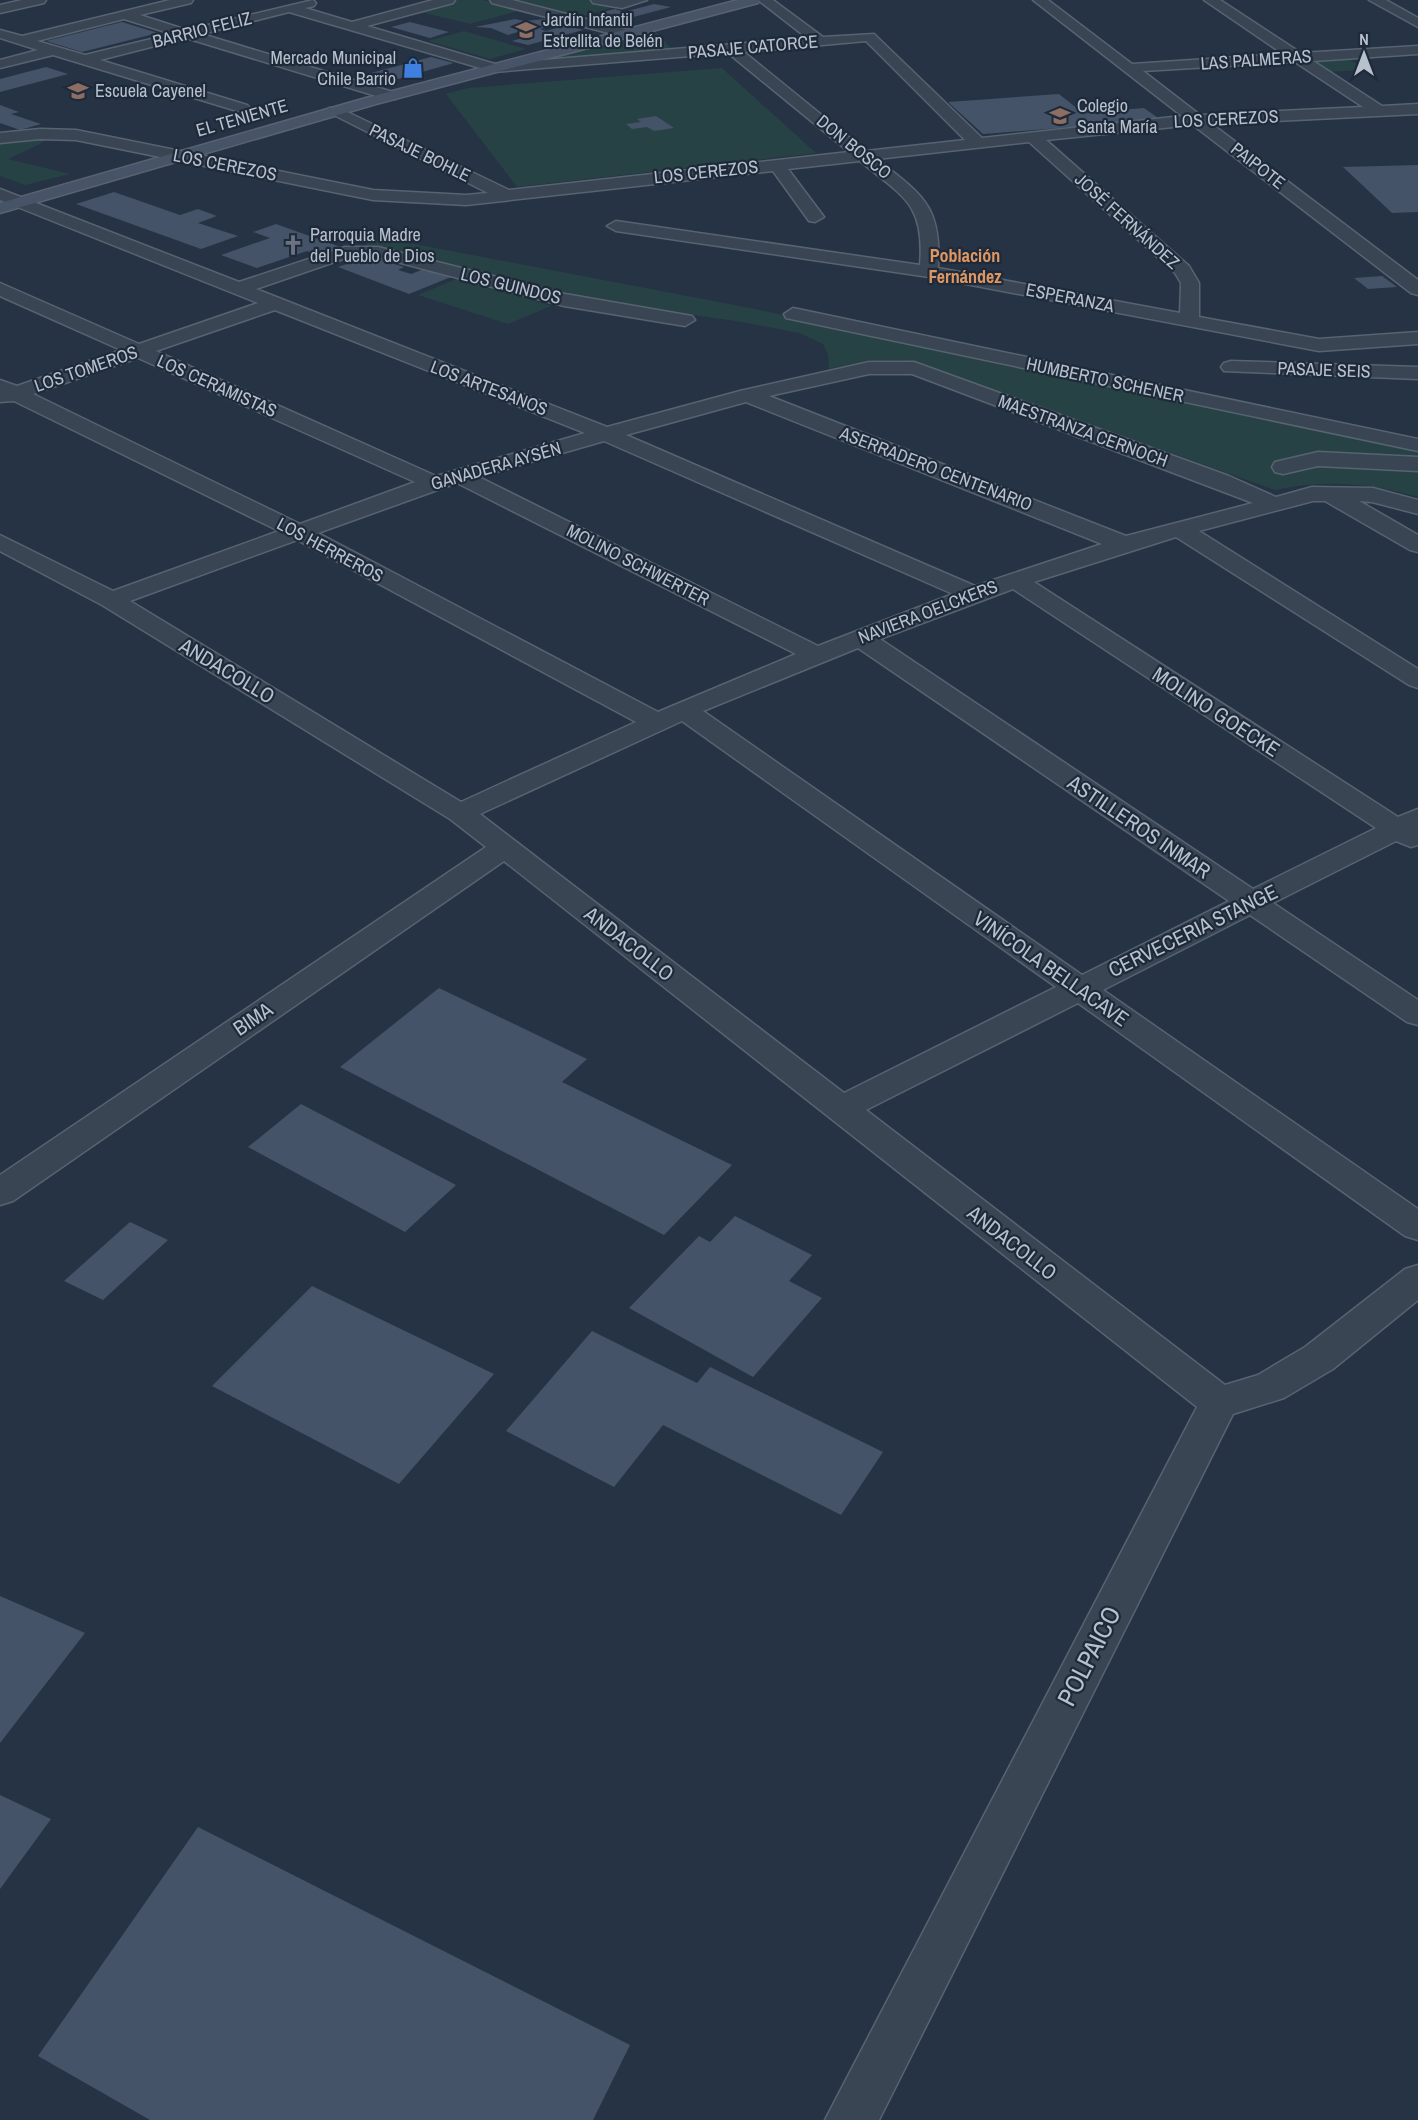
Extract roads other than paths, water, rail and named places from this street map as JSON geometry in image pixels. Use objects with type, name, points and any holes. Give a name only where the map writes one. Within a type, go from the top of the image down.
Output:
[{"type":"main road","name":"EL TENIENTE","points":[[0,208],[334,111],[753,0]]},
{"type":"street","points":[[0,9],[39,0]]},
{"type":"street","points":[[0,44],[186,0]]},
{"type":"street","name":"BARRIO FELIZ","points":[[81,60],[323,0]]},
{"type":"street","points":[[352,26],[448,0]]},
{"type":"street","points":[[497,0],[624,33]]},
{"type":"street","points":[[598,0],[626,4],[640,0]]},
{"type":"street","points":[[765,0],[820,41]]},
{"type":"street","name":"PAIPOTE","points":[[1040,0],[1418,289]]},
{"type":"street","points":[[1211,0],[1379,111]]},
{"type":"street","points":[[1376,0],[1418,23]]},
{"type":"street","points":[[290,8],[494,68]]},
{"type":"street","points":[[125,15],[392,96]]},
{"type":"street","points":[[654,25],[683,53]]},
{"type":"street","points":[[0,34],[242,108]]},
{"type":"street","name":"PASAJE CATORCE","points":[[494,68],[868,37],[978,143]]},
{"type":"street","name":"DON BOSCO","points":[[732,49],[864,154],[922,207],[930,238],[929,272]]},
{"type":"street","name":"LAS PALMERAS","points":[[1129,68],[1418,50]]},
{"type":"street","points":[[0,64],[51,51]]},
{"type":"street","name":"LOS CEREZOS","points":[[0,138],[40,134],[76,135],[395,198],[466,200],[1174,121],[1418,109]]},
{"type":"street","name":"PASAJE BOHLE","points":[[334,111],[506,195]]},
{"type":"street","name":"JOSÉ FERNÁNDEZ","points":[[1033,137],[1183,270],[1190,283],[1189,320]]},
{"type":"street","points":[[776,164],[815,217]]},
{"type":"street","name":"LOS ARTESANOS","points":[[0,194],[606,434],[974,594]]},
{"type":"street","name":"ESPERANZA","points":[[616,226],[929,272],[1319,345],[1418,338]]},
{"type":"street","name":"LOS GUINDOS","points":[[237,289],[351,251],[364,250],[564,300],[685,320]]},
{"type":"street","name":"LOS CERAMISTAS","points":[[0,289],[434,483]]},
{"type":"street","name":"LOS TOMEROS","points":[[5,393],[139,351],[273,304]]},
{"type":"street","name":"HUMBERTO SCHENER","points":[[793,314],[1418,445]]},
{"type":"street","name":"GANADERA AYSÉN","points":[[111,600],[434,483],[747,395],[869,368],[892,366]]},
{"type":"street","name":"MAESTRANZA CERNOCH","points":[[892,366],[925,372],[1221,481],[1272,503]]},
{"type":"street","name":"PASAJE SEIS","points":[[1231,367],[1418,374]]},
{"type":"street","name":"LOS HERREROS","points":[[5,393],[297,531],[656,722]]},
{"type":"street","name":"ASERRADERO CENTENARIO","points":[[747,395],[1124,544]]},
{"type":"street","points":[[1283,467],[1318,459],[1418,464]]},
{"type":"street","name":"MOLINO SCHWERTER","points":[[460,476],[817,655]]},
{"type":"street","points":[[1327,493],[1418,545]]},
{"type":"street","name":"NAVIERA OELCKERS","points":[[460,813],[656,722],[817,655],[974,594],[1124,544],[1272,503],[1327,493],[1373,495],[1418,507]]},
{"type":"street","points":[[1178,528],[1418,680]]},
{"type":"street","name":"ANDACOLLO","points":[[0,542],[111,600],[460,813],[839,1110],[1219,1402]]},
{"type":"street","name":"MOLINO GOECKE","points":[[1016,580],[1411,830]]},
{"type":"street","name":"ASTILLEROS INMAR","points":[[861,638],[1418,1015]]},
{"type":"street","name":"VINÍCOLA BELLACAVE","points":[[684,710],[1418,1227]]},
{"type":"street","name":"CERVECERIA STANGE","points":[[839,1110],[1250,903],[1411,830]]},
{"type":"street","name":"BIMA","points":[[0,1192],[506,847]]},
{"type":"street","points":[[1219,1402],[1270,1387],[1319,1358],[1418,1279]]},
{"type":"street","name":"POLPAICO","points":[[851,2120],[1219,1402]]},
{"type":"place","name":"Jardín Infantil Estrellita de Belén","points":[[526,30]]},
{"type":"place","name":"Mercado Municipal Chile Barrio","points":[[413,68]]},
{"type":"place","name":"Escuela Cayenel","points":[[78,91]]},
{"type":"place","name":"Colegio Santa María","points":[[1060,116]]},
{"type":"place","name":"Parroquia Madre del Pueblo de Dios","points":[[293,245]]},
{"type":"district","name":"Población Fernández","points":[[965,266]]}]
